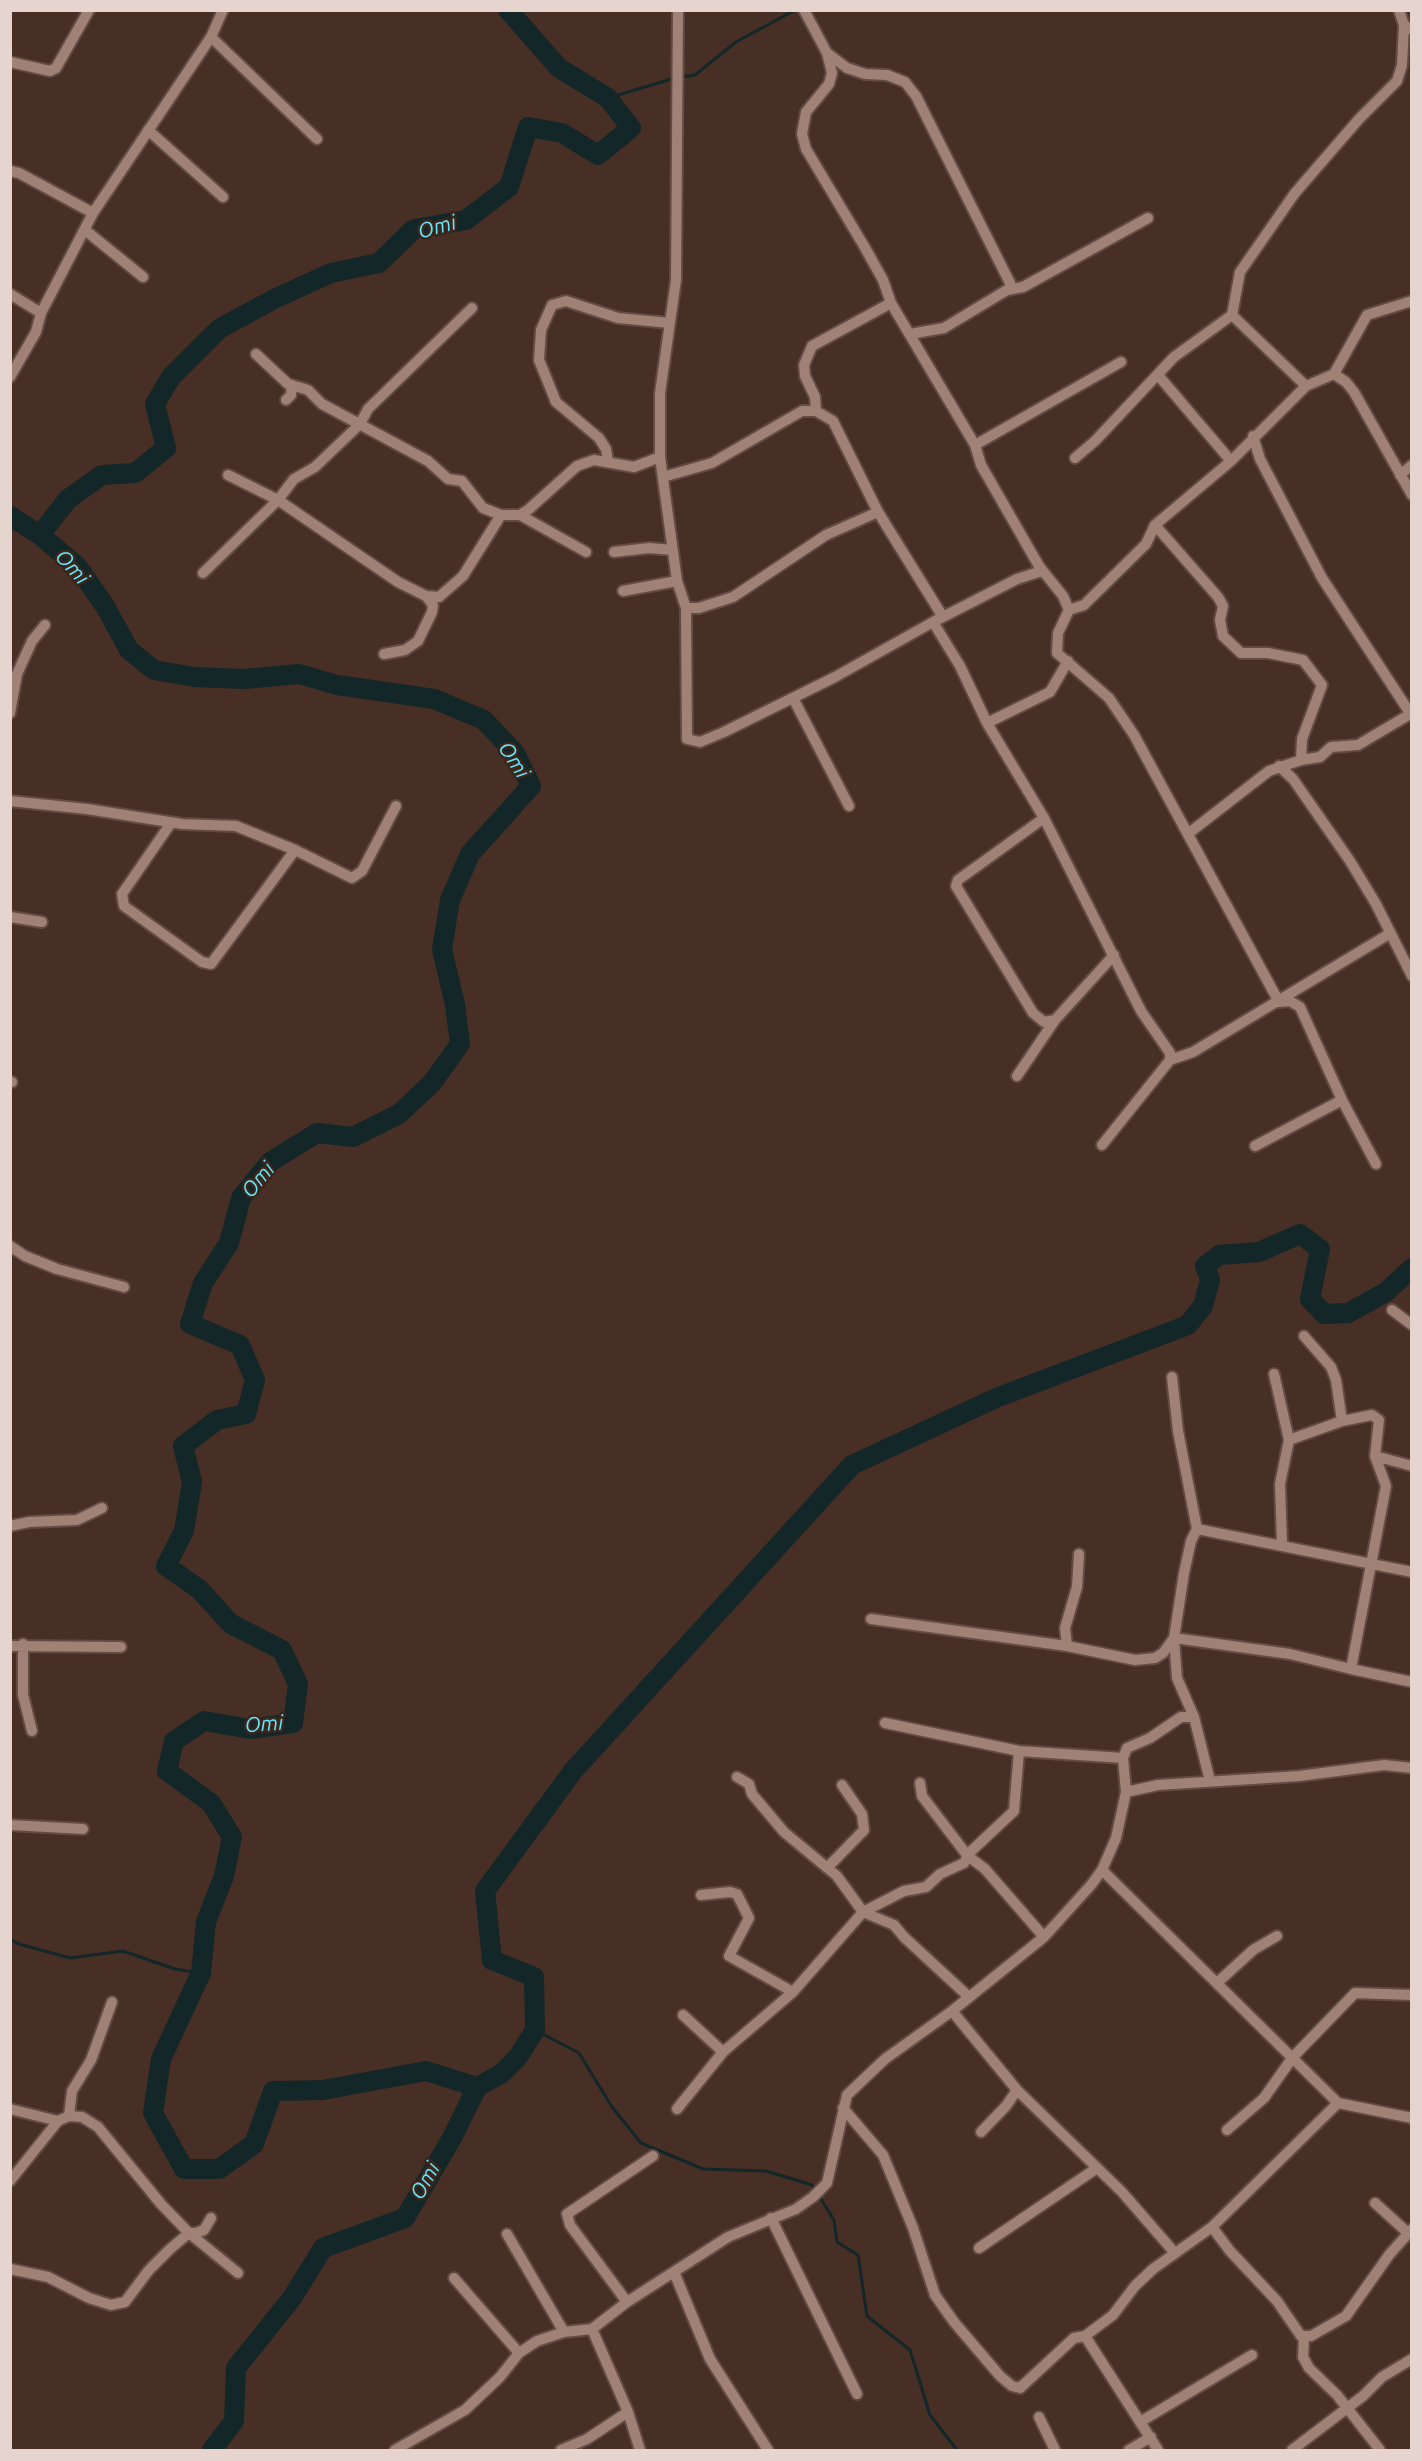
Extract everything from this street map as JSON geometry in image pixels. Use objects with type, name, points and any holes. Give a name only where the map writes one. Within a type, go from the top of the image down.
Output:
[{"type":"street","points":[[10,62],[50,71],[56,68],[89,10]]},
{"type":"street","points":[[10,377],[36,332],[41,313],[93,213],[211,37],[223,10]]},
{"type":"street","points":[[678,10],[676,280],[660,393],[660,457],[677,581],[686,608],[687,739],[700,742],[793,698],[1017,579],[1042,571],[981,465],[975,445],[891,303],[883,280],[806,149],[802,134],[806,112],[829,84],[832,73],[828,53],[804,10]]},
{"type":"street","points":[[1075,458],[1095,441],[1174,357],[1232,315],[1240,272],[1295,193],[1359,119],[1397,81],[1408,27],[1399,10]]},
{"type":"street","points":[[211,37],[317,139]]},
{"type":"street","points":[[828,53],[847,68],[865,74],[887,75],[905,82],[916,96],[1012,287]]},
{"type":"street","points":[[148,130],[223,197]]},
{"type":"street","points":[[10,171],[19,172],[93,213]]},
{"type":"street","points":[[910,334],[944,328],[1012,287],[1023,287],[1148,218]]},
{"type":"street","points":[[85,230],[143,277]]},
{"type":"street","points":[[10,294],[41,313]]},
{"type":"street","points":[[608,461],[606,449],[599,438],[556,402],[539,360],[542,330],[552,305],[566,301],[618,318],[670,323]]},
{"type":"street","points":[[1279,1002],[1134,735],[1109,698],[1057,653],[1058,633],[1069,610],[1084,604],[1138,552],[1146,544],[1155,525],[1231,461],[1253,436],[1306,386],[1334,374],[1367,315],[1412,301]]},
{"type":"street","points":[[816,411],[815,397],[805,376],[804,365],[812,346],[891,303]]},
{"type":"street","points":[[203,573],[278,500],[294,480],[315,467],[360,424],[368,409],[472,308]]},
{"type":"street","points":[[1232,315],[1306,386]]},
{"type":"street","points":[[256,354],[292,385],[308,390],[322,404],[428,461],[448,479],[462,481],[483,508],[501,515],[520,515],[586,552]]},
{"type":"street","points":[[975,445],[1121,362]]},
{"type":"street","points":[[1334,374],[1346,382],[1354,392],[1412,495]]},
{"type":"street","points":[[1158,375],[1231,461]]},
{"type":"street","points":[[286,400],[291,395],[292,385]]},
{"type":"street","points":[[663,477],[712,463],[802,411],[816,411],[833,421],[878,512],[938,619],[987,723],[1044,818],[1141,1011],[1170,1053],[1170,1060]]},
{"type":"street","points":[[1189,833],[1279,766],[1320,757],[1331,747],[1358,745],[1411,713],[1323,578],[1260,459],[1253,436]]},
{"type":"street","points":[[520,515],[577,466],[594,460],[634,466],[660,457]]},
{"type":"street","points":[[1400,475],[1412,465]]},
{"type":"street","points":[[228,475],[278,500],[398,582],[426,596],[439,597],[463,576],[501,515]]},
{"type":"street","points":[[686,608],[699,608],[733,597],[826,535],[878,512]]},
{"type":"street","points":[[1155,525],[1218,597],[1223,606],[1220,620],[1223,636],[1241,653],[1268,653],[1303,660],[1322,685],[1302,739],[1301,760]]},
{"type":"street","points":[[614,552],[649,548],[673,550]]},
{"type":"street","points":[[1039,566],[1063,596],[1069,610]]},
{"type":"street","points":[[623,591],[677,581]]},
{"type":"street","points":[[384,654],[405,650],[418,641],[432,612],[433,605],[426,596]]},
{"type":"street","points":[[10,713],[17,674],[32,641],[45,625]]},
{"type":"street","points":[[987,723],[1050,692],[1068,662]]},
{"type":"street","points":[[793,698],[849,806]]},
{"type":"street","points":[[1279,766],[1293,779],[1350,861],[1376,904],[1412,976]]},
{"type":"street","points":[[10,801],[87,809],[171,823],[236,826],[296,850],[352,878],[362,871],[396,806]]},
{"type":"street","points":[[1044,818],[958,880],[956,886],[1033,1013],[1044,1022],[1055,1020]]},
{"type":"street","points":[[171,823],[122,894],[124,906],[202,962],[211,964],[296,850]]},
{"type":"street","points":[[10,917],[42,922]]},
{"type":"street","points":[[1101,1145],[1170,1060],[1193,1052],[1389,934]]},
{"type":"street","points":[[1017,1076],[1055,1020],[1114,955]]},
{"type":"street","points":[[1279,1002],[1290,1001],[1300,1007],[1342,1100],[1376,1164]]},
{"type":"street","points":[[1255,1146],[1342,1100]]},
{"type":"street","points":[[10,1246],[25,1256],[57,1269],[124,1287]]},
{"type":"street","points":[[1392,1310],[1412,1325]]},
{"type":"street","points":[[1304,1336],[1330,1367],[1336,1380],[1342,1421]]},
{"type":"street","points":[[1274,1374],[1289,1440],[1280,1484],[1282,1544]]},
{"type":"street","points":[[1172,1377],[1178,1431],[1197,1528],[1191,1541],[1184,1573],[1174,1638],[1178,1678],[1194,1717],[1210,1781]]},
{"type":"street","points":[[1289,1440],[1342,1421],[1372,1415],[1379,1420],[1375,1456],[1386,1486],[1352,1669]]},
{"type":"street","points":[[1375,1456],[1412,1466]]},
{"type":"street","points":[[10,1526],[29,1522],[77,1520],[102,1508]]},
{"type":"street","points":[[1197,1528],[1412,1572]]},
{"type":"street","points":[[1067,1646],[1065,1628],[1077,1587],[1079,1554]]},
{"type":"street","points":[[871,1619],[1067,1646],[1135,1660],[1155,1658],[1163,1653],[1174,1638]]},
{"type":"street","points":[[1174,1638],[1290,1654],[1412,1683]]},
{"type":"street","points":[[10,1646],[23,1644],[120,1647]]},
{"type":"street","points":[[23,1644],[23,1695],[32,1731]]},
{"type":"street","points":[[395,2451],[465,2410],[500,2377],[519,2353],[537,2341],[564,2332],[592,2329],[627,2302],[728,2237],[796,2209],[827,2183],[847,2095],[863,2078],[952,2011],[1044,1937],[1102,1870],[1116,1838],[1126,1792],[1123,1758],[1126,1748],[1150,1738],[1181,1717],[1194,1717]]},
{"type":"street","points":[[885,1723],[1019,1751],[1123,1758]]},
{"type":"street","points":[[920,1783],[922,1796],[967,1855],[1014,1811],[1019,1751]]},
{"type":"street","points":[[1126,1792],[1158,1785],[1299,1776],[1384,1765],[1412,1768]]},
{"type":"street","points":[[737,1777],[749,1784],[752,1794],[784,1832],[837,1876],[863,1912],[894,1925],[969,1997]]},
{"type":"street","points":[[827,1868],[864,1830],[862,1814],[842,1785]]},
{"type":"street","points":[[10,1825],[84,1828]]},
{"type":"street","points":[[677,2109],[723,2052],[793,1992],[863,1912],[904,1891],[927,1887],[940,1874],[964,1863],[968,1856],[985,1869],[1044,1937]]},
{"type":"street","points":[[1102,1870],[1338,2103],[1412,2118]]},
{"type":"street","points":[[701,1895],[730,1892],[737,1894],[749,1918],[729,1956],[793,1992]]},
{"type":"street","points":[[1217,1983],[1253,1950],[1262,1947],[1277,1936]]},
{"type":"street","points":[[1227,2130],[1264,2098],[1293,2057],[1354,1993],[1412,1995]]},
{"type":"street","points":[[69,2116],[72,2091],[91,2060],[112,2002]]},
{"type":"street","points":[[952,2011],[1017,2090],[1097,2168],[1154,2227],[1174,2252]]},
{"type":"street","points":[[683,2015],[714,2040],[723,2052]]},
{"type":"street","points":[[981,2132],[1006,2106],[1017,2090]]},
{"type":"street","points":[[843,2108],[883,2155],[913,2228],[935,2295],[954,2322],[1000,2376],[1012,2386],[1020,2388],[1074,2338],[1085,2336],[1113,2315],[1135,2286],[1174,2252],[1212,2227],[1338,2103]]},
{"type":"street","points":[[10,2109],[58,2121]]},
{"type":"street","points":[[10,2181],[58,2121],[69,2116],[82,2117],[98,2127],[161,2204],[189,2233],[238,2273]]},
{"type":"street","points":[[627,2302],[570,2225],[567,2214],[653,2156]]},
{"type":"street","points":[[979,2248],[1097,2168]]},
{"type":"street","points":[[1304,2337],[1346,2316],[1410,2231],[1374,2203]]},
{"type":"street","points":[[189,2233],[196,2234],[204,2230],[211,2218]]},
{"type":"street","points":[[771,2218],[857,2394]]},
{"type":"street","points":[[1212,2227],[1230,2251],[1277,2301],[1304,2337],[1303,2357],[1309,2368],[1347,2407],[1380,2451]]},
{"type":"street","points":[[10,2269],[48,2277],[89,2298],[111,2306],[125,2302],[149,2270],[189,2233]]},
{"type":"street","points":[[507,2234],[564,2332]]},
{"type":"street","points":[[674,2272],[710,2359],[768,2451]]},
{"type":"street","points":[[454,2278],[519,2353]]},
{"type":"street","points":[[592,2329],[628,2412],[640,2451]]},
{"type":"street","points":[[1085,2336],[1158,2451]]},
{"type":"street","points":[[1140,2422],[1252,2355]]},
{"type":"street","points":[[1292,2451],[1382,2377],[1412,2359]]},
{"type":"street","points":[[561,2451],[587,2439],[628,2412]]},
{"type":"street","points":[[1039,2417],[1055,2451]]},
{"type":"street","points":[[1129,2451],[1151,2437]]},
{"type":"waterway","name":"Omi","points":[[40,535],[68,499],[102,475],[135,473],[166,448],[155,404],[171,377],[219,329],[274,299],[331,273],[379,263],[414,229],[466,220],[509,187],[528,127],[562,133],[598,155],[631,128],[608,98],[559,68],[508,10]]},
{"type":"waterway","points":[[681,77],[695,75],[736,42],[795,10]]},
{"type":"waterway","points":[[608,98],[675,78]]},
{"type":"waterway","name":"Omi","points":[[10,516],[40,535],[77,566],[105,606],[129,650],[154,670],[194,677],[244,679],[299,674],[337,685],[434,699],[484,720],[515,753],[531,786],[470,854],[450,900],[442,949],[455,1005],[460,1044],[432,1083],[399,1114],[353,1137],[317,1133],[270,1162],[241,1198],[229,1243],[203,1283],[190,1324],[240,1345],[255,1380],[246,1414],[217,1420],[183,1446],[192,1482],[184,1531],[166,1566],[199,1589],[231,1624],[282,1650],[298,1684],[293,1723],[250,1729],[204,1721],[174,1741],[167,1771],[211,1803],[232,1837],[224,1876],[206,1922],[201,1973],[161,2059],[153,2113],[184,2169],[219,2169],[254,2144],[273,2091],[323,2090],[426,2071],[477,2087],[453,2136],[405,2218],[323,2248],[292,2298],[236,2368],[234,2421],[212,2450]]},
{"type":"waterway","points":[[477,2087],[501,2074],[518,2057],[535,2030],[534,1977],[492,1960],[485,1891],[573,1771],[852,1465],[996,1398],[1188,1325],[1203,1306],[1210,1280],[1205,1266],[1219,1255],[1259,1252],[1300,1234],[1320,1249],[1310,1299],[1324,1314],[1348,1313],[1386,1292],[1412,1268]]},
{"type":"waterway","points":[[10,1939],[19,1944],[70,1958],[123,1951],[175,1969],[201,1973]]},
{"type":"waterway","points":[[535,2030],[579,2053],[612,2107],[641,2143],[703,2169],[766,2171],[812,2185],[815,2190]]},
{"type":"waterway","points":[[819,2196],[834,2220],[837,2242],[858,2255],[867,2316],[910,2350],[930,2415],[957,2450]]}]
